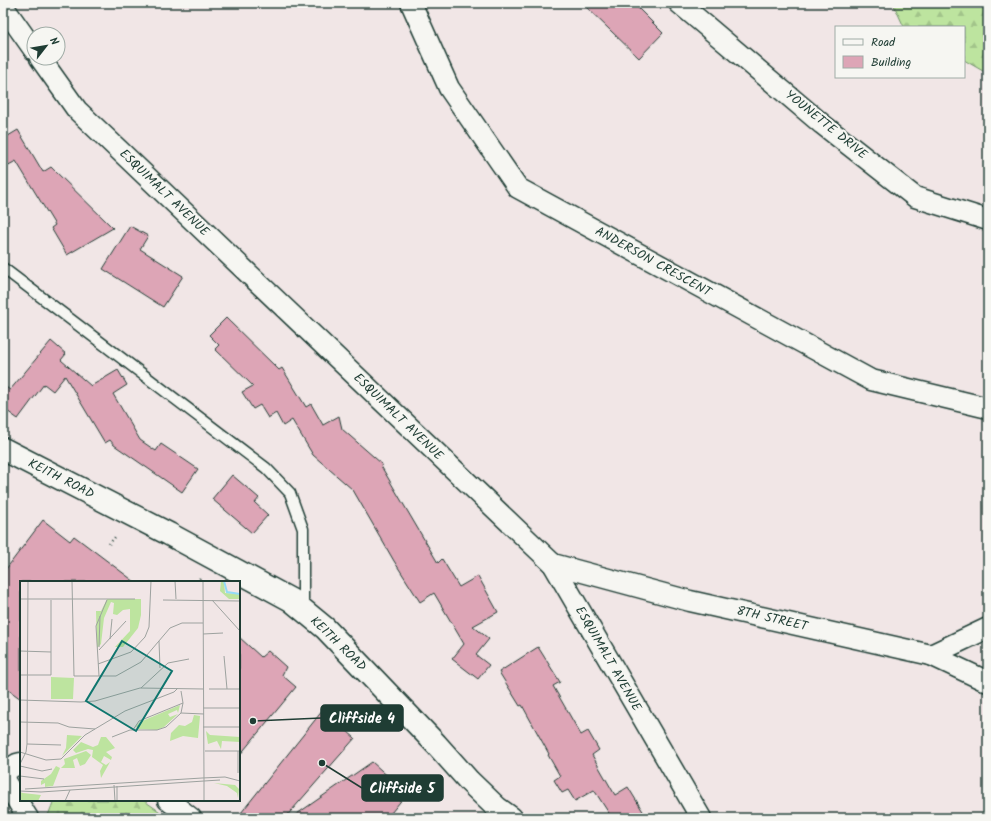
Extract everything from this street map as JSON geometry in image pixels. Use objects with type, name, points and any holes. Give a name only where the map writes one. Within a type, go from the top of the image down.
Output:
[{"type":"street","name":"ANDERSON CRESCENT","points":[[411,3],[449,88],[518,188],[871,380],[988,408]]},
{"type":"street","name":"YOUNETTE DRIVE","points":[[679,3],[822,124],[915,197],[988,220]]},
{"type":"street","points":[[3,6],[26,39]]},
{"type":"street","name":"ESQUIMALT AVENUE","points":[[46,66],[77,110],[553,564],[701,818]]},
{"type":"street","name":"KEITH ROAD","points":[[3,449],[169,534],[291,600],[325,628],[436,744],[469,782],[510,818]]},
{"type":"street","name":"8TH STREET","points":[[553,564],[690,601],[931,655],[988,682]]},
{"type":"street","points":[[931,655],[988,628]]},
{"type":"street","points":[[3,773],[20,763]]},
{"type":"street","points":[[3,778],[28,818]]},
{"type":"street","points":[[169,801],[191,818]]},
{"type":"lane","points":[[3,268],[266,468],[290,493],[303,529],[303,610]]},
{"type":"path","points":[[108,544],[116,536]]},
{"type":"green space","points":[[893,3],[988,3],[988,74],[965,61],[965,26],[904,26]]},
{"type":"green space","points":[[54,801],[144,801],[169,818],[47,818]]},
{"type":"building","points":[[582,3],[633,3],[663,33],[639,58]]},
{"type":"building","points":[[18,130],[43,172],[51,167],[113,228],[67,255],[51,228],[55,225],[16,161],[3,168],[3,139]]},
{"type":"building","points":[[130,226],[148,236],[140,249],[183,276],[163,307],[103,269]]},
{"type":"building","points":[[226,318],[279,370],[282,368],[306,407],[311,404],[323,425],[339,416],[342,429],[382,464],[381,466],[438,563],[442,559],[459,587],[478,576],[498,612],[473,626],[489,639],[476,655],[489,665],[478,679],[452,659],[464,644],[434,593],[420,602],[394,561],[353,490],[313,455],[292,420],[283,426],[276,413],[268,418],[260,405],[253,409],[242,392],[253,386],[215,349],[219,345],[209,335]]},
{"type":"building","points":[[51,341],[66,354],[61,360],[91,386],[118,370],[127,385],[113,394],[140,440],[156,451],[161,444],[198,469],[182,492],[114,445],[110,440],[105,443],[65,376],[53,391],[44,384],[18,419],[3,408],[3,385],[10,390]]},
{"type":"building","points":[[232,475],[259,498],[255,503],[268,515],[252,533],[212,499]]},
{"type":"building","points":[[43,520],[70,541],[74,536],[134,581],[20,581],[20,698],[3,686],[3,573]]},
{"type":"building","points":[[240,638],[261,657],[268,651],[286,667],[282,675],[296,687],[240,755]]},
{"type":"building","points":[[538,647],[560,682],[553,686],[581,735],[588,731],[599,750],[592,755],[615,795],[628,787],[647,818],[612,818],[594,790],[575,801],[568,790],[562,793],[554,780],[560,776],[548,755],[549,754],[522,705],[520,706],[499,672]]},
{"type":"building","points":[[323,710],[355,738],[285,818],[237,818]]},
{"type":"building","points":[[372,762],[392,780],[389,785],[404,797],[387,818],[291,818]]},
{"type":"place","name":"Cliffside 4","points":[[253,721]]},
{"type":"place","name":"Cliffside 5","points":[[322,763]]}]
